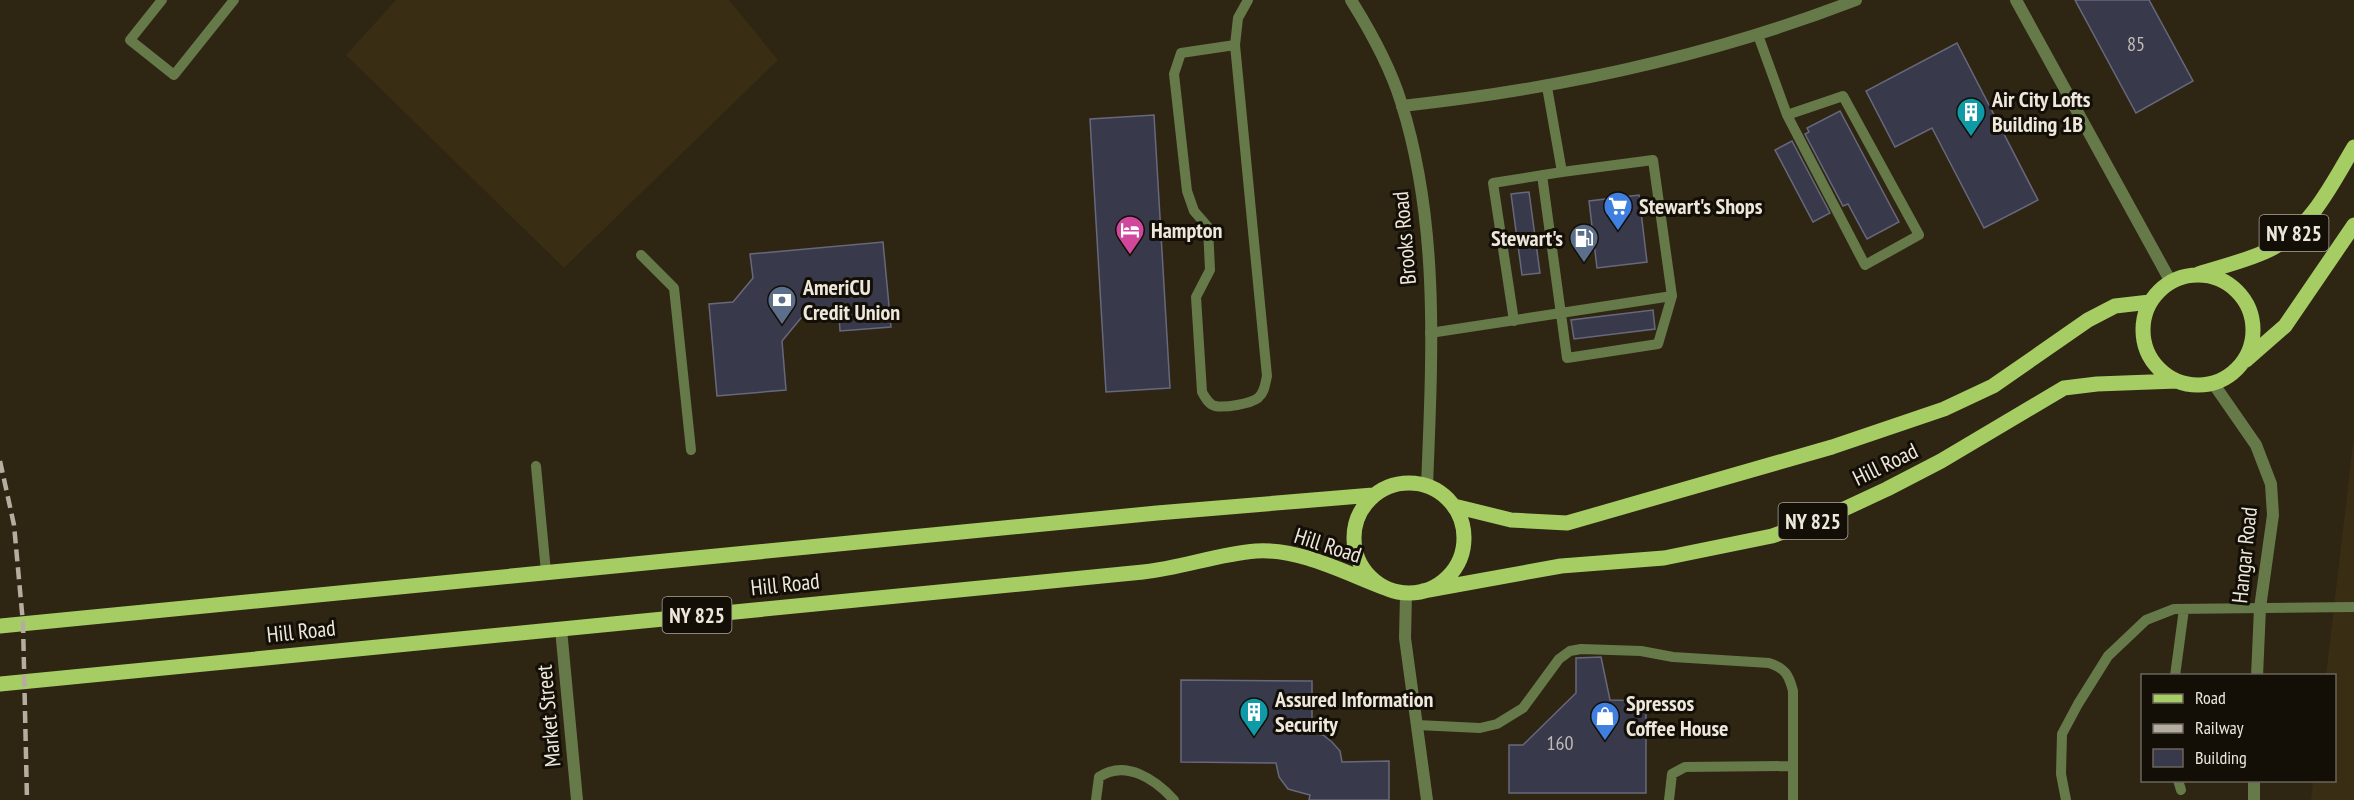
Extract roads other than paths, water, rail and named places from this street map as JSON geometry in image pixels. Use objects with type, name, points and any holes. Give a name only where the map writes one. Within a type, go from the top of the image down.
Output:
[{"type":"main road","name":"NY 825","points":[[2150,302],[2162,287],[2171,282],[2272,248],[2292,235],[2312,216],[2354,147]]},
{"type":"main road","name":"NY 825","points":[[2177,381],[2194,385],[2212,383],[2228,376],[2285,326],[2354,225]]},
{"type":"main road","points":[[2197,274],[2223,281],[2243,298],[2250,314],[2253,331],[2250,349],[2241,364]]},
{"type":"main road","points":[[2150,302],[2143,320],[2143,338],[2149,356],[2161,371],[2177,381]]},
{"type":"main road","name":"Hill Road","points":[[1454,506],[1511,520],[1567,523],[1833,447],[1944,409],[1993,386],[2088,320],[2115,306],[2150,302]]},
{"type":"main road","name":"Hill Road","points":[[1424,591],[1561,566],[1664,558],[1772,537],[1887,489],[1941,461],[2064,388],[2097,384],[2177,381]]},
{"type":"main road","points":[[1388,589],[1372,579],[1360,564],[1354,546],[1354,528],[1361,510],[1373,495],[1389,486],[1408,483],[1427,486],[1442,494],[1454,506],[1462,522],[1464,540],[1461,557],[1452,572],[1439,584],[1424,591]]},
{"type":"main road","name":"Hill Road","points":[[0,626],[1145,514],[1373,495]]},
{"type":"main road","name":"Hill Road","points":[[0,684],[1143,572],[1180,568],[1257,551],[1286,553],[1388,589]]},
{"type":"main road","name":"NY 825","points":[[1388,589],[1406,594],[1424,591]]},
{"type":"street","name":"Brooks Road","points":[[1351,0],[1377,44],[1402,106],[1419,179],[1430,274],[1427,486]]},
{"type":"street","points":[[1402,106],[1547,87],[1626,71],[1758,35],[1856,0]]},
{"type":"street","points":[[2016,0],[2171,282]]},
{"type":"street","name":"Hangar Road","points":[[2212,383],[2256,446],[2271,484],[2273,515],[2259,608],[2258,674]]},
{"type":"street","points":[[1406,594],[1405,638],[1427,800]]},
{"type":"street","name":"Market Street","points":[[561,629],[577,800]]},
{"type":"street","points":[[2254,782],[2254,800]]},
{"type":"lane","points":[[162,0],[130,40],[174,75],[234,0]]},
{"type":"lane","points":[[1235,45],[1182,53],[1174,74],[1187,191],[1194,211],[1208,227],[1210,270],[1196,297],[1202,392],[1215,406],[1247,403],[1258,398],[1265,389],[1267,376],[1235,45],[1238,18],[1248,0]]},
{"type":"lane","points":[[1758,35],[1787,115],[1865,265],[1919,235],[1843,96],[1787,115]]},
{"type":"lane","points":[[1547,87],[1562,172]]},
{"type":"lane","points":[[1514,321],[1493,183],[1542,175],[1653,160],[1672,296],[1658,344],[1567,358],[1542,175]]},
{"type":"lane","points":[[641,255],[674,288],[691,450]]},
{"type":"lane","points":[[1430,333],[1672,296]]},
{"type":"lane","points":[[536,466],[546,572]]},
{"type":"lane","points":[[2066,800],[2061,774],[2062,734],[2108,656],[2146,620],[2179,609],[2354,607]]},
{"type":"lane","points":[[2175,674],[2179,609]]},
{"type":"lane","points":[[1417,725],[1480,728],[1497,724],[1523,708],[1559,659],[1570,651],[1581,648],[1769,663],[1781,667],[1789,675],[1793,691],[1793,800]]},
{"type":"lane","points":[[1669,800],[1672,774],[1685,767],[1793,766]]},
{"type":"lane","points":[[1096,800],[1099,777],[1114,771],[1147,776],[1174,800]]},
{"type":"railway","points":[[0,461],[14,525],[23,623],[27,800]]},
{"type":"place","name":"Air City Lofts Building 1B","points":[[1971,138]]},
{"type":"place","name":"Stewart's Shops","points":[[1618,232]]},
{"type":"place","name":"Hampton","points":[[1130,256]]},
{"type":"place","name":"Stewart's","points":[[1584,264]]},
{"type":"place","name":"AmeriCU Credit Union","points":[[782,326]]},
{"type":"place","name":"Assured Information Security","points":[[1254,738]]},
{"type":"place","name":"Spressos Coffee House","points":[[1605,742]]}]
